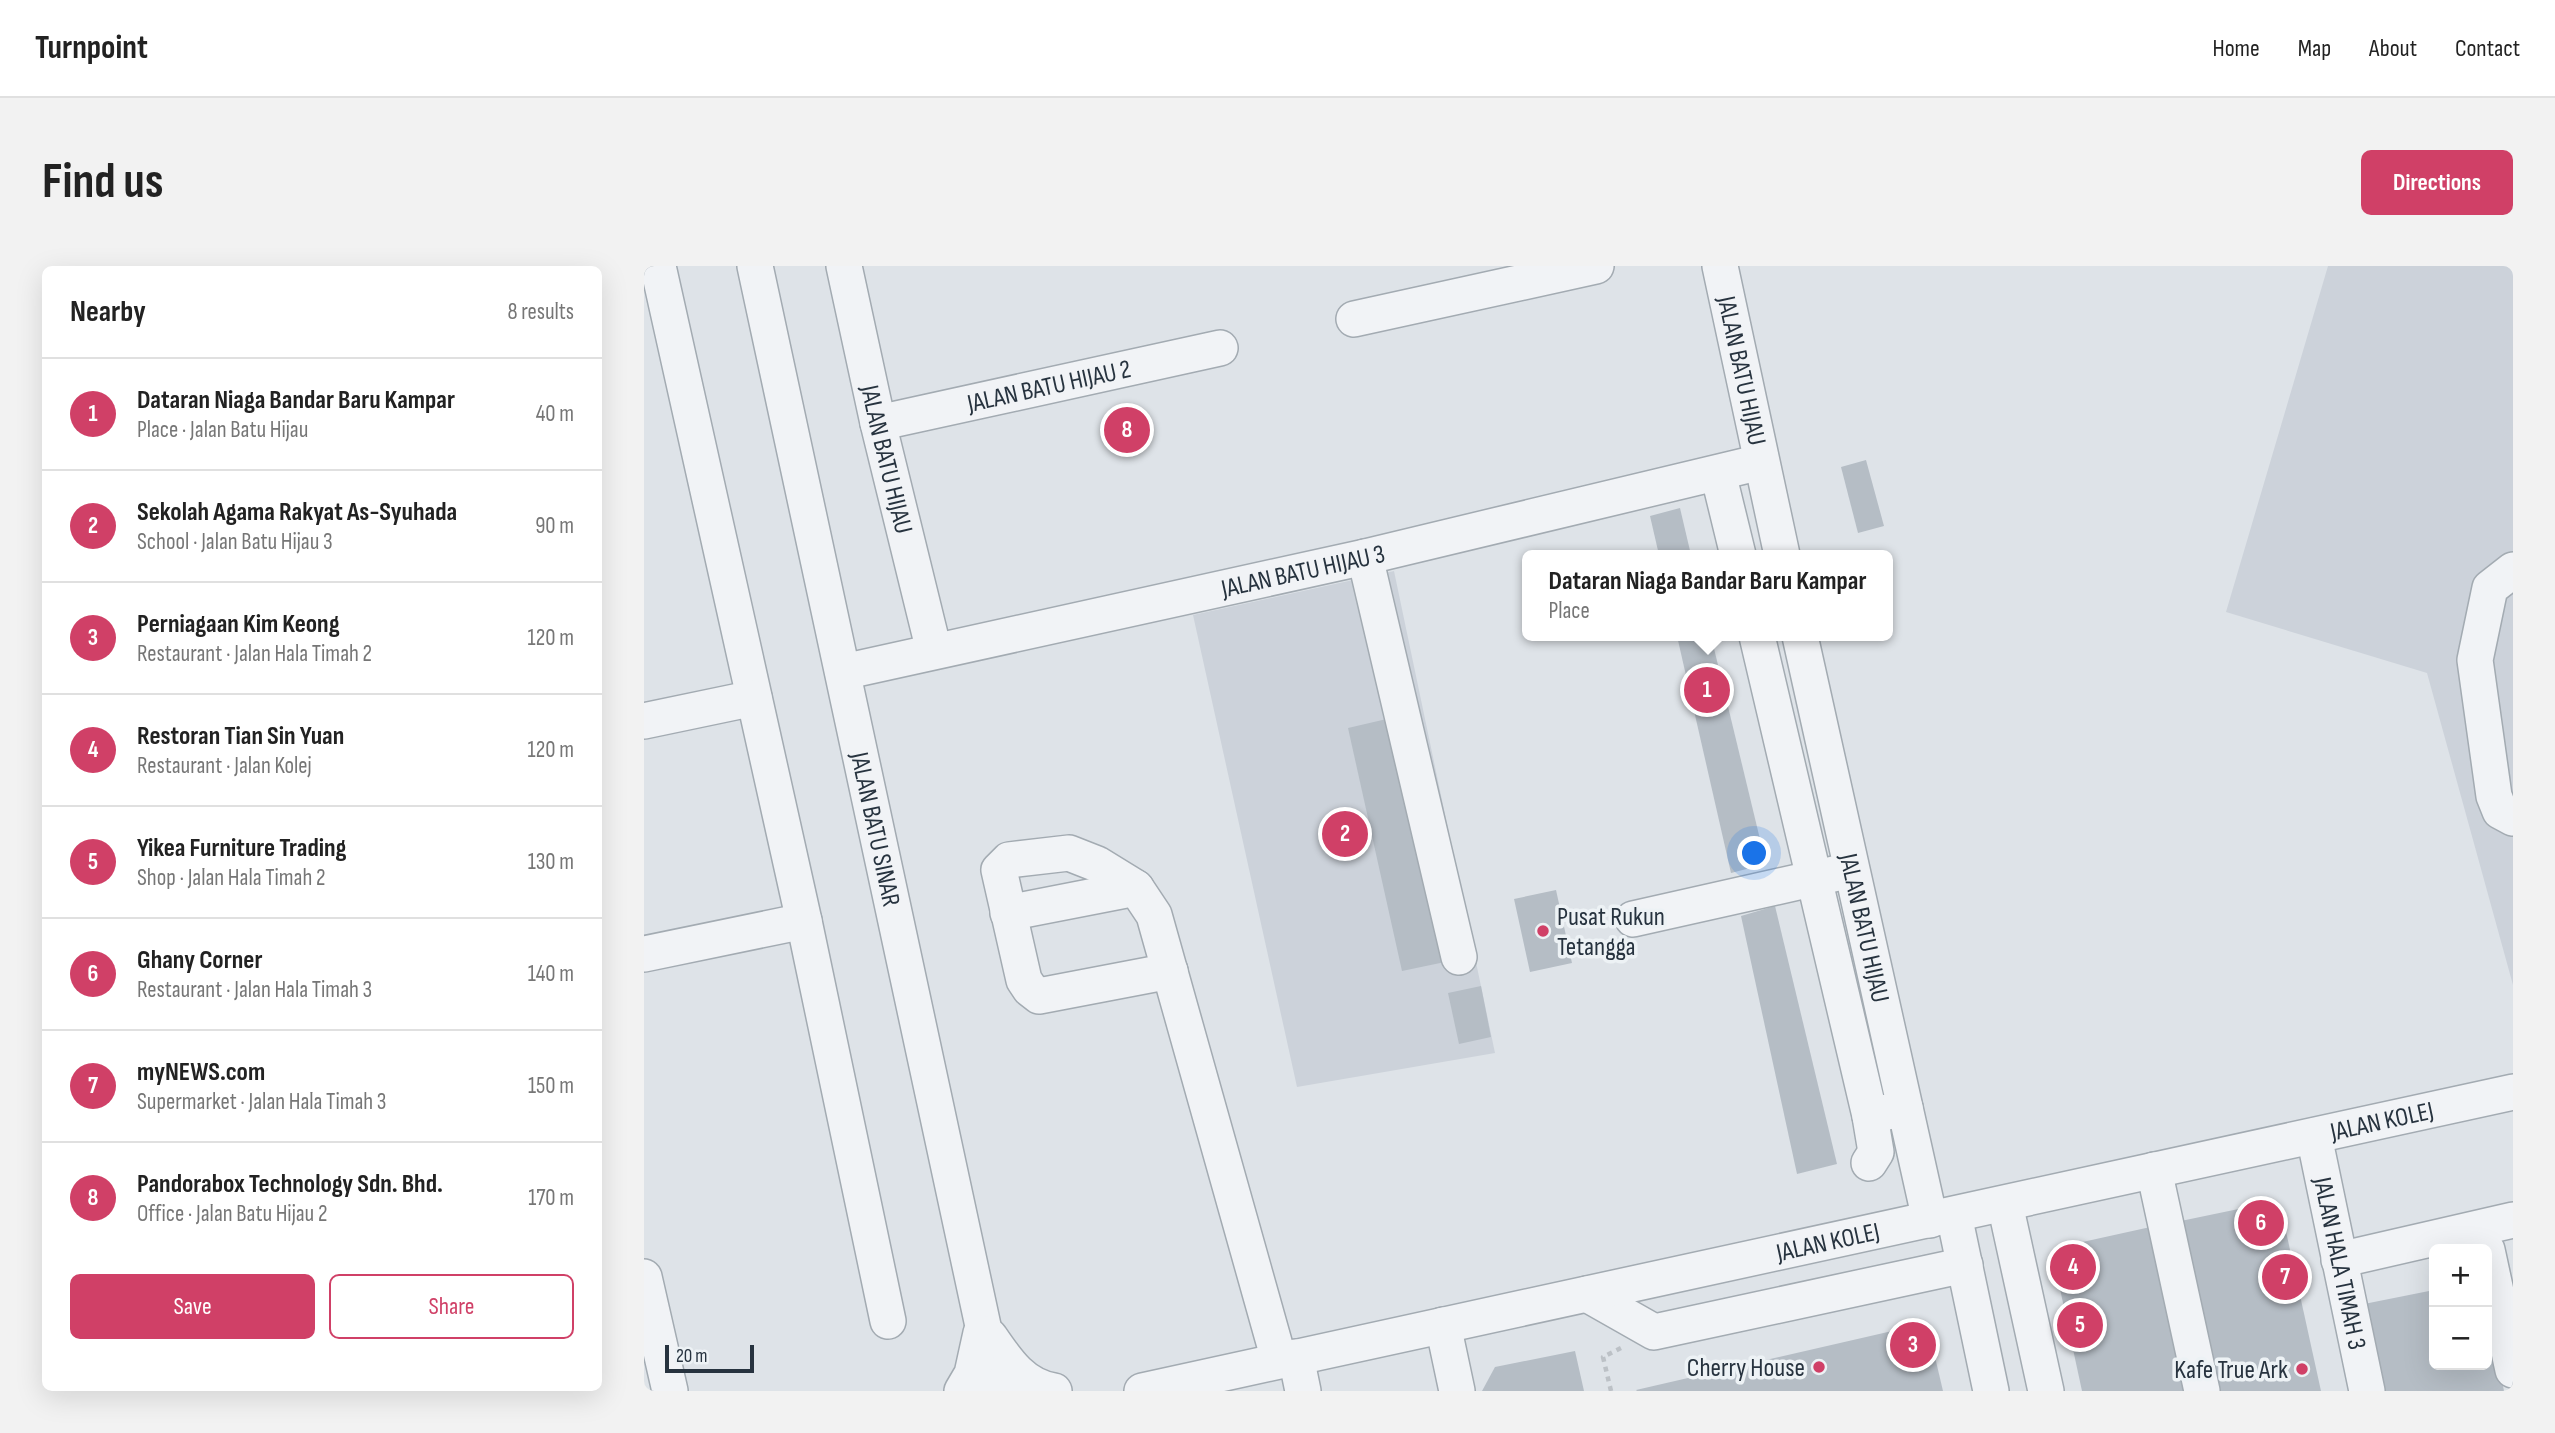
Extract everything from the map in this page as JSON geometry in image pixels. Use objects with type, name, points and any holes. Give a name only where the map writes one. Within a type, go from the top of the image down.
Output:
[{"type":"street","points":[[658,266],[659,346],[754,698],[888,1321]]},
{"type":"street","name":"JALAN BATU SINAR","points":[[755,266],[997,1391]]},
{"type":"street","name":"JALAN BATU HIJAU","points":[[844,266],[878,423],[934,651]]},
{"type":"street","points":[[1354,319],[1596,266]]},
{"type":"street","name":"JALAN BATU HIJAU","points":[[1720,266],[1781,550]]},
{"type":"street","name":"JALAN BATU HIJAU 2","points":[[878,423],[1220,348]]},
{"type":"street","name":"JALAN BATU HIJAU 3","points":[[843,672],[1365,557],[1761,462]]},
{"type":"street","points":[[1718,472],[1737,550]]},
{"type":"street","points":[[1365,557],[1458,957]]},
{"type":"street","points":[[2513,570],[2490,588],[2475,660],[2494,796],[2500,811],[2513,818]]},
{"type":"street","points":[[1758,641],[1870,1116],[1876,1152],[1868,1163]]},
{"type":"street","name":"JALAN BATU HIJAU","points":[[1801,641],[1905,1108],[1942,1217],[1963,1258],[1991,1391]]},
{"type":"street","points":[[644,721],[754,698]]},
{"type":"street","points":[[1170,971],[1039,996],[1030,989],[1024,979],[999,870],[1009,860],[1069,853],[1097,864],[1136,888],[1154,915],[1287,1359],[1303,1391]]},
{"type":"street","points":[[1633,919],[1852,870]]},
{"type":"street","points":[[1008,913],[1136,888]]},
{"type":"street","points":[[644,954],[804,921]]},
{"type":"street","name":"JALAN KOLEJ","points":[[1161,1389],[1287,1359],[2513,1092]]},
{"type":"street","points":[[1870,1116],[1905,1108]]},
{"type":"street","name":"JALAN HALA TIMAH 3","points":[[2314,1136],[2367,1391]]},
{"type":"street","points":[[2154,1170],[2202,1391]]},
{"type":"street","points":[[2005,1204],[2046,1391]]},
{"type":"street","points":[[2339,1259],[2492,1237],[2513,1370]]},
{"type":"street","points":[[1587,1294],[1654,1332],[1963,1258],[2012,1241]]},
{"type":"street","points":[[644,1278],[670,1391]]},
{"type":"street","points":[[1443,1325],[1457,1391]]},
{"type":"street","points":[[962,1391],[972,1374],[982,1326]]},
{"type":"street","points":[[982,1326],[1005,1359],[1027,1382],[1054,1391]]},
{"type":"path","points":[[1611,1391],[1603,1357],[1654,1332]]},
{"type":"shaded area","points":[[2328,266],[2513,266],[2513,985],[2427,673],[2226,612]]},
{"type":"shaded area","points":[[1394,571],[1495,1053],[1297,1087],[1193,615]]},
{"type":"building","points":[[1866,460],[1884,526],[1858,533],[1841,467]]},
{"type":"building","points":[[1680,508],[1690,550],[1658,550],[1650,516]]},
{"type":"building","points":[[1678,641],[1712,641],[1766,864],[1731,873]]},
{"type":"building","points":[[1391,718],[1445,962],[1402,971],[1348,728]]},
{"type":"building","name":"Pusat Rukun Tetangga","points":[[1556,890],[1572,963],[1530,972],[1514,899]]},
{"type":"building","points":[[1775,906],[1837,1164],[1797,1174],[1741,916]]},
{"type":"building","points":[[1481,986],[1491,1037],[1459,1044],[1448,993]]},
{"type":"building","points":[[2253,1206],[2285,1227],[2321,1391],[2213,1391],[2176,1222]]},
{"type":"building","points":[[2155,1226],[2191,1391],[2082,1391],[2057,1275],[2078,1243]]},
{"type":"building","points":[[2429,1291],[2429,1370],[2492,1370],[2492,1332],[2504,1391],[2384,1391],[2364,1304]]},
{"type":"building","points":[[1927,1323],[1943,1391],[1636,1390]]},
{"type":"building","points":[[1575,1351],[1584,1391],[1482,1391],[1495,1367]]},
{"type":"place","name":"Pandorabox Technology Sdn. Bhd.","points":[[1127,430]]},
{"type":"place","name":"Dataran Niaga Bandar Baru Kampar","points":[[1707,690]]},
{"type":"place","name":"Sekolah Agama Rakyat As-Syuhada","points":[[1345,834]]},
{"type":"place","name":"Pusat Rukun Tetangga","points":[[1543,931]]},
{"type":"place","name":"Ghany Corner","points":[[2261,1223]]},
{"type":"place","name":"Restoran Tian Sin Yuan","points":[[2073,1267]]},
{"type":"place","name":"myNEWS.com","points":[[2285,1277]]},
{"type":"place","name":"Yikea Furniture Trading","points":[[2080,1325]]},
{"type":"place","name":"Perniagaan Kim Keong","points":[[1913,1345]]},
{"type":"place","name":"Cherry House","points":[[1819,1367]]},
{"type":"place","name":"Kafe True Ark","points":[[2302,1369]]}]
